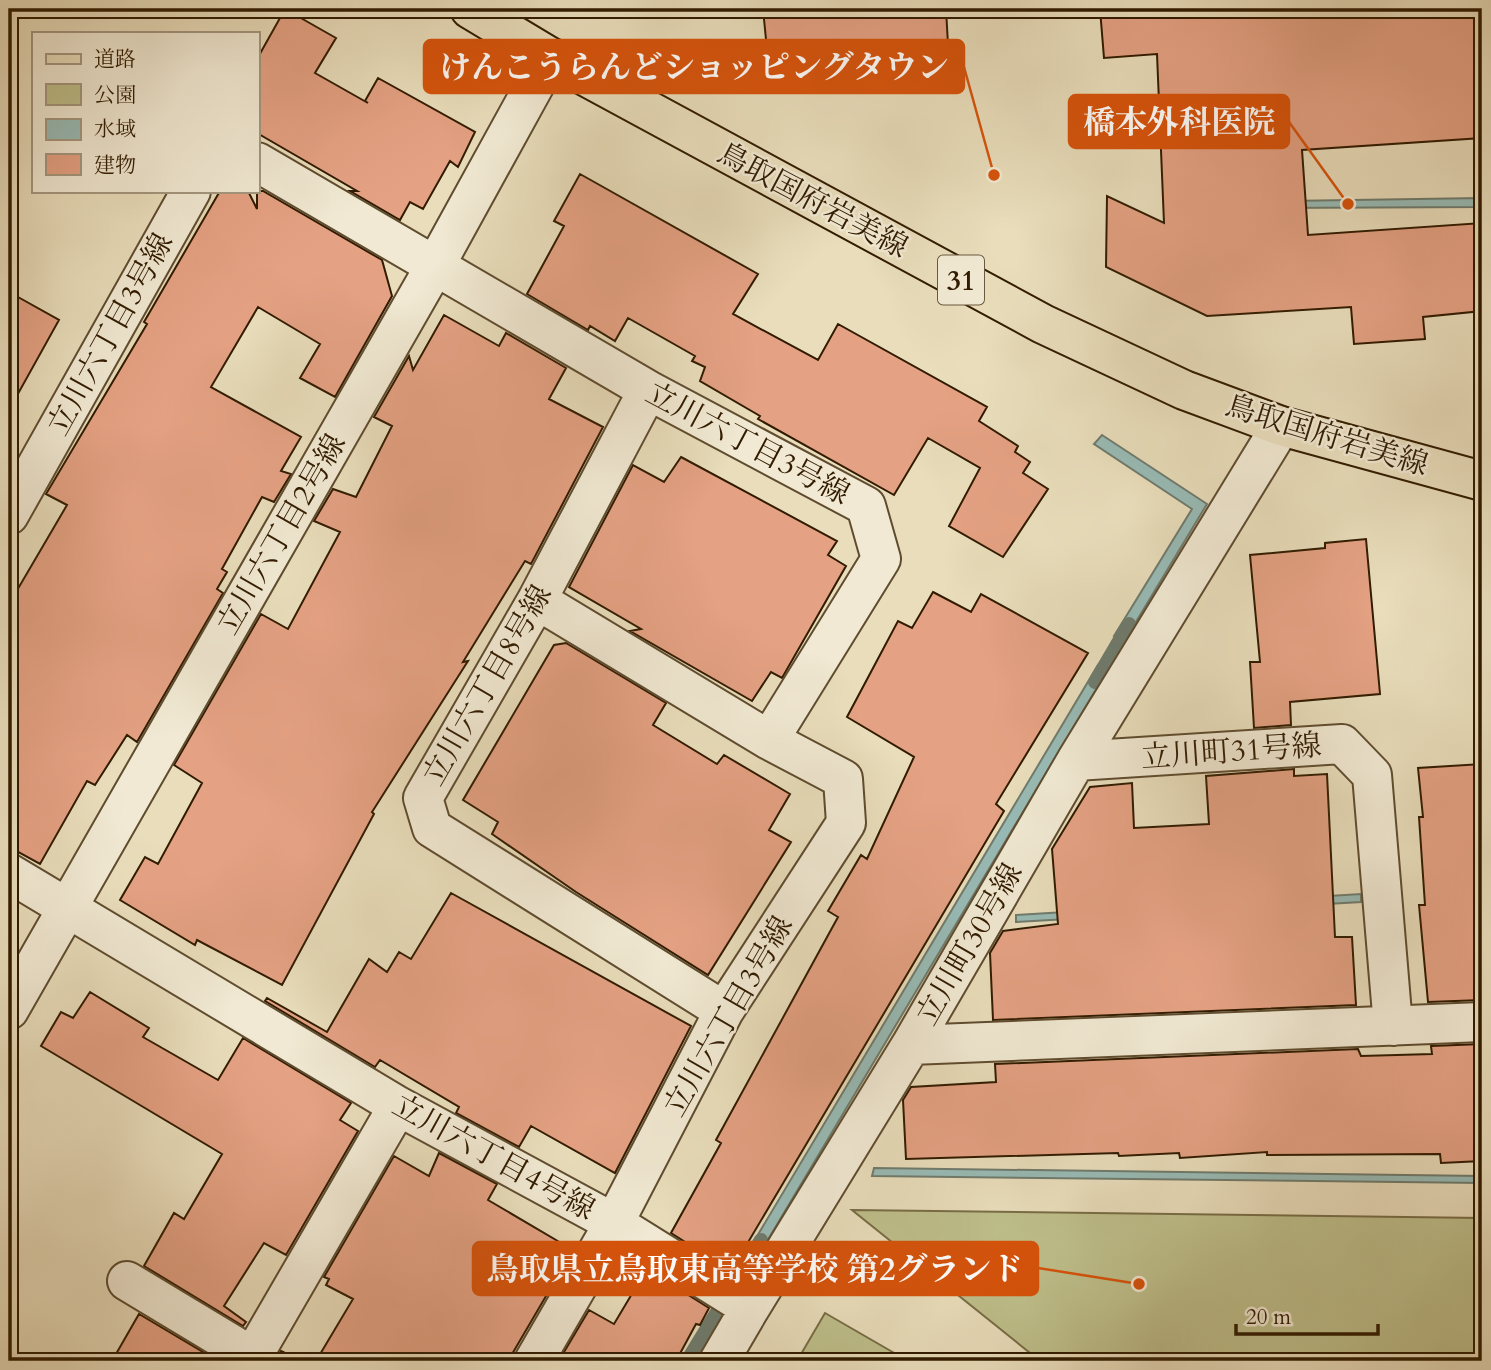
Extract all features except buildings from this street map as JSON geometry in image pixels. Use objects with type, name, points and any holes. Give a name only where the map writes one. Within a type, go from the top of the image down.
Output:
[{"type":"main road","name":"鳥取国府岩美線","points":[[470,9],[550,57],[1043,324],[1184,390],[1281,426],[1482,481]]},
{"type":"street","name":"立川六丁目2号線","points":[[9,1010],[66,906],[435,266],[550,57]]},
{"type":"street","name":"立川六丁目3号線","points":[[259,163],[648,390],[866,506],[881,559],[769,740],[843,779],[846,823],[724,1010],[614,1223],[534,1361]]},
{"type":"street","name":"立川六丁目3号線","points":[[9,515],[190,192]]},
{"type":"street","name":"立川六丁目8号線","points":[[648,390],[537,600],[423,798],[432,828],[724,1010]]},
{"type":"street","name":"立川町30号線","points":[[911,1045],[1076,761],[1281,426]]},
{"type":"street","points":[[537,600],[769,740]]},
{"type":"street","name":"立川町31号線","points":[[1076,761],[1342,744],[1373,775],[1392,1026]]},
{"type":"street","name":"立川六丁目4号線","points":[[9,873],[398,1105],[614,1223],[750,1308]]},
{"type":"street","name":"立川町30号線","points":[[911,1045],[1482,1022]]},
{"type":"street","points":[[719,1361],[911,1045]]},
{"type":"street","points":[[127,1281],[251,1359],[398,1105]]},
{"type":"green space","points":[[852,1210],[1482,1218],[1482,1361],[1040,1361]]},
{"type":"green space","points":[[825,1313],[908,1361],[797,1361]]},
{"type":"water","points":[[1482,198],[1482,207],[1253,208],[1214,202]]},
{"type":"water","points":[[1102,435],[1207,504],[1125,640],[1114,636],[1192,509],[1094,444]]},
{"type":"water","points":[[1098,665],[1107,671],[757,1258],[747,1253]]},
{"type":"water","points":[[1361,894],[1361,902],[1016,922],[1016,915]]},
{"type":"water","points":[[874,1168],[1482,1176],[1482,1183],[872,1176]]},
{"type":"water","points":[[702,1328],[713,1332],[696,1361],[683,1361]]},
{"type":"waterway","points":[[1095,682],[1129,624]]},
{"type":"waterway","points":[[687,1361],[761,1240]]},
{"type":"place","name":"けんこうらんどショッピングタウン","points":[[994,175]]},
{"type":"place","name":"橋本外科医院","points":[[1348,204]]},
{"type":"place","name":"鳥取県立鳥取東高等学校 第2グランド","points":[[1139,1284]]}]
